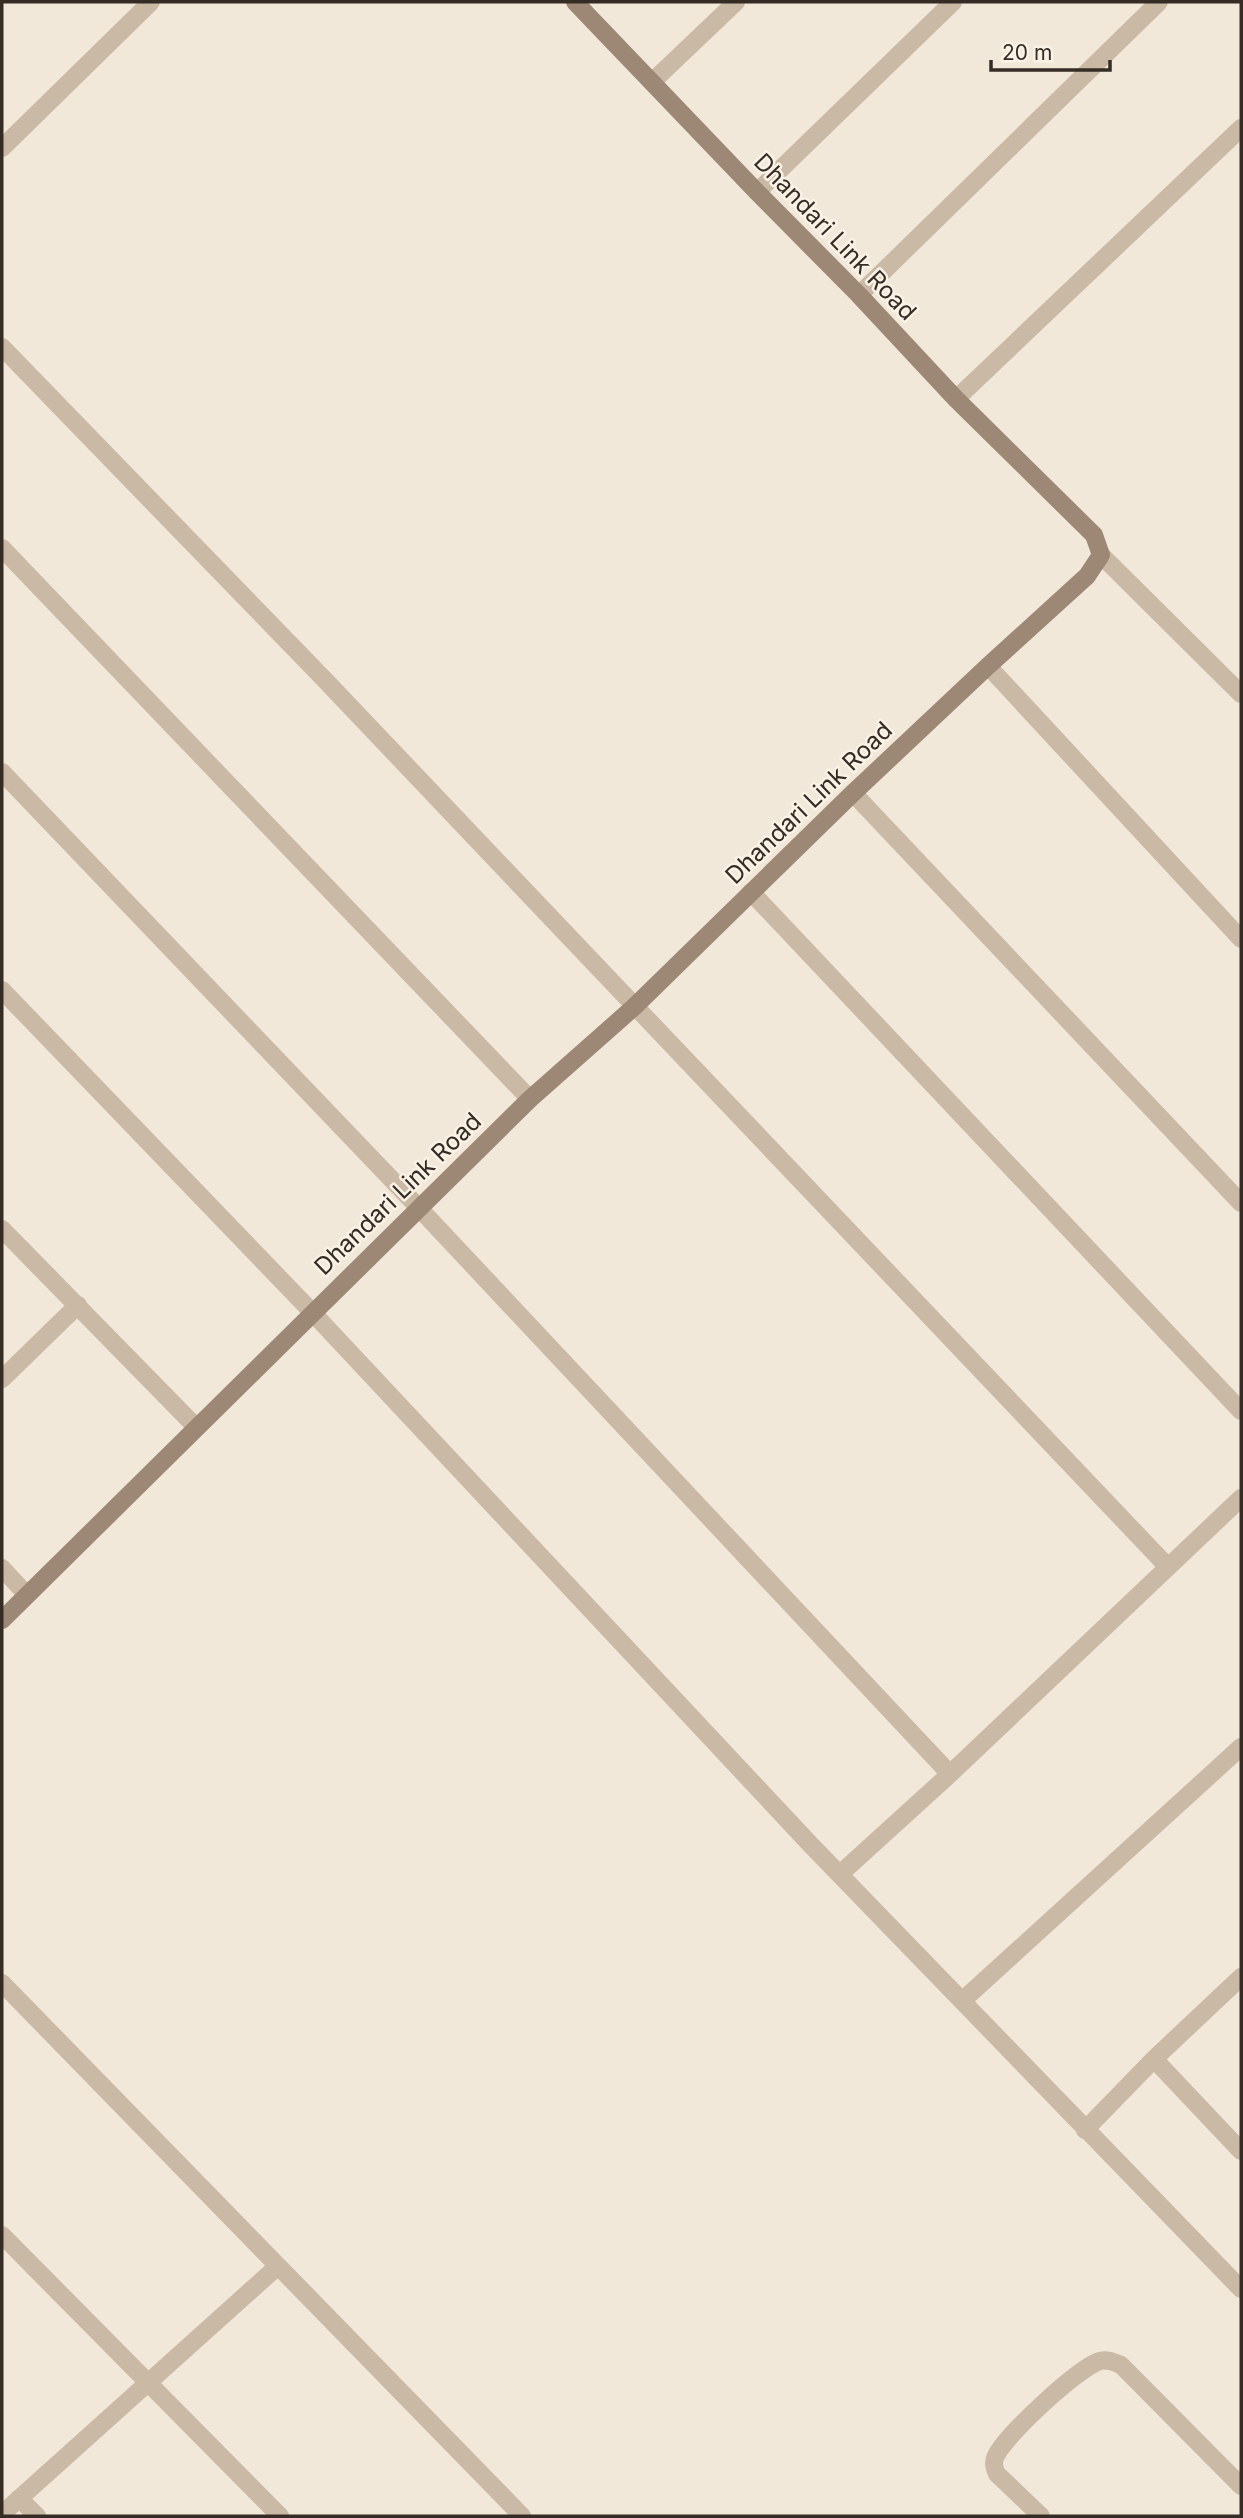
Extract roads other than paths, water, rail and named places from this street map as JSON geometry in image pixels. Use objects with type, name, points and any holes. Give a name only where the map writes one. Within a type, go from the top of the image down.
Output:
[{"type":"street","points":[[2,148],[151,2]]},
{"type":"street","name":"Dhandari Link Road","points":[[2,1620],[530,1100],[635,1007],[853,793],[1087,576],[1101,555],[1094,535],[957,399],[575,2]]},
{"type":"street","points":[[652,82],[736,2]]},
{"type":"street","points":[[757,192],[953,2]]},
{"type":"street","points":[[859,295],[1159,2]]},
{"type":"street","points":[[957,399],[1241,128]]},
{"type":"street","points":[[2,347],[324,679],[1168,1567]]},
{"type":"street","points":[[2,548],[530,1100]]},
{"type":"street","points":[[1101,555],[1241,694]]},
{"type":"street","points":[[988,666],[1241,939]]},
{"type":"street","points":[[2,772],[419,1208],[950,1774]]},
{"type":"street","points":[[853,793],[1241,1203]]},
{"type":"street","points":[[751,892],[1241,1411]]},
{"type":"street","points":[[2,990],[312,1312],[840,1874],[1241,2289]]},
{"type":"street","points":[[2,1228],[196,1427]]},
{"type":"street","points":[[2,1379],[78,1305]]},
{"type":"street","points":[[840,1874],[950,1774],[1241,1497]]},
{"type":"street","points":[[2,1568],[26,1594]]},
{"type":"street","points":[[962,2001],[1241,1747]]},
{"type":"street","points":[[1085,2130],[1154,2059],[1241,1977]]},
{"type":"street","points":[[2,1983],[522,2516]]},
{"type":"street","points":[[1154,2059],[1241,2151]]},
{"type":"street","points":[[2,2235],[280,2516]]},
{"type":"street","points":[[2,2514],[278,2266]]},
{"type":"street","points":[[1041,2516],[997,2474],[993,2467],[995,2458],[1004,2442],[1080,2371],[1100,2361],[1110,2360],[1121,2365],[1241,2486]]},
{"type":"street","points":[[19,2498],[37,2516]]}]
